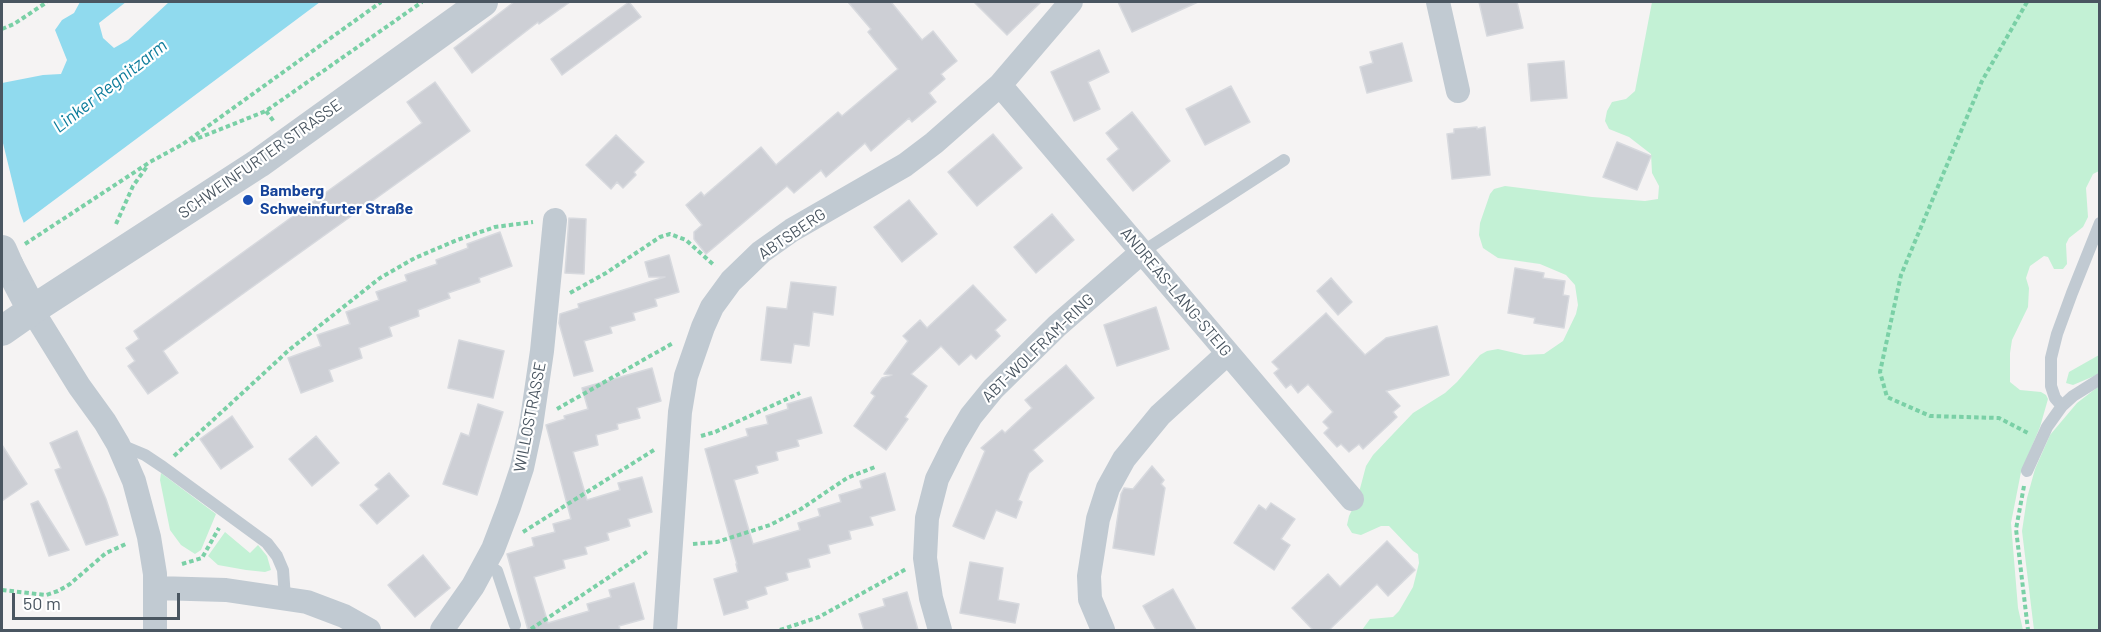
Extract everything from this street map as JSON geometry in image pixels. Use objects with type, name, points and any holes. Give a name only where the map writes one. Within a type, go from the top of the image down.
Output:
[{"type":"street","name":"SCHWEINFURTER STRASSE","points":[[2,332],[32,310],[259,163],[483,2]]},
{"type":"street","name":"ABTSBERG","points":[[665,630],[680,412],[686,376],[702,327],[712,307],[731,280],[761,252],[792,230],[905,165],[934,143],[1000,85],[1071,2]]},
{"type":"street","points":[[1438,2],[1458,91]]},
{"type":"street","name":"ANDREAS-LANG-STEIG","points":[[1000,85],[1352,499]]},
{"type":"street","name":"WILLOSTRASSE","points":[[442,630],[462,603],[494,549],[522,468],[542,351],[546,221]]},
{"type":"street","name":"ABT-WOLFRAM-RING","points":[[940,630],[930,598],[925,558],[927,518],[937,479],[955,442],[971,416],[993,389],[1057,326],[1142,252]]},
{"type":"street","points":[[12,254],[32,310],[118,444],[137,492],[149,537],[156,581],[155,630]]},
{"type":"street","points":[[1103,630],[1090,599],[1089,576],[1098,519],[1108,488],[1124,459],[1160,415],[1228,353]]},
{"type":"street","points":[[156,581],[285,598],[326,608],[369,630]]},
{"type":"lane","points":[[1142,252],[1284,160]]},
{"type":"lane","points":[[2062,406],[2053,393],[2050,379],[2051,358],[2064,313],[2100,223]]},
{"type":"lane","points":[[2028,471],[2040,442],[2062,406],[2100,379]]},
{"type":"lane","points":[[118,444],[145,454],[267,543],[277,556],[283,570],[285,598]]},
{"type":"lane","points":[[485,563],[497,572],[515,625]]},
{"type":"path","points":[[2,28],[14,24],[46,2]]},
{"type":"path","points":[[183,144],[381,2]]},
{"type":"path","points":[[12,254],[150,162],[183,144],[266,111],[422,2]]},
{"type":"path","points":[[2027,2],[1982,81],[1901,275],[1880,372],[1887,397],[1930,416],[1999,418],[2040,442]]},
{"type":"path","points":[[104,263],[120,212],[133,186],[150,162]]},
{"type":"path","points":[[177,453],[289,350],[380,278],[415,258],[456,240],[495,227],[546,221]]},
{"type":"path","points":[[569,294],[606,273],[660,237],[670,234],[686,240],[711,263]]},
{"type":"path","points":[[572,399],[702,327]]},
{"type":"path","points":[[550,517],[658,447],[715,432],[800,393]]},
{"type":"path","points":[[540,622],[649,552],[672,545],[717,542],[770,525],[801,509],[847,478],[874,467]]},
{"type":"path","points":[[2028,471],[2016,529],[2028,630]]},
{"type":"path","points":[[156,581],[202,558],[227,514]]},
{"type":"path","points":[[2,590],[46,595],[58,591],[70,584],[106,553],[127,543]]},
{"type":"path","points":[[780,630],[819,617],[925,558]]},
{"type":"green space","points":[[1652,2],[2099,2],[2099,171],[2093,174],[2086,188],[2088,217],[2083,227],[2069,238],[2066,244],[2067,264],[2063,269],[2054,269],[2048,257],[2044,256],[2030,266],[2026,278],[2029,288],[2028,307],[2012,340],[2010,353],[2010,382],[2020,390],[2041,392],[2048,399],[2040,427],[2021,472],[2011,523],[2018,608],[2023,630],[1362,630],[1370,619],[1393,617],[1399,611],[1413,587],[1419,563],[1418,554],[1389,526],[1381,526],[1361,535],[1352,533],[1347,525],[1357,500],[1366,466],[1373,455],[1413,413],[1445,393],[1457,382],[1480,355],[1498,349],[1524,355],[1544,354],[1563,341],[1576,314],[1578,305],[1575,285],[1566,275],[1540,264],[1498,258],[1483,248],[1479,235],[1480,223],[1490,194],[1494,189],[1505,186],[1592,197],[1645,201],[1658,199],[1659,186],[1652,173],[1651,154],[1629,137],[1609,129],[1605,121],[1612,102],[1626,99],[1635,91]]},
{"type":"green space","points":[[2099,355],[2099,374],[2073,385],[2066,383],[2069,372]]},
{"type":"green space","points":[[2099,386],[2099,630],[2034,630],[2022,531],[2027,498],[2035,469],[2050,435],[2077,403]]},
{"type":"green space","points":[[161,473],[216,514],[201,550],[195,554],[181,545],[170,530],[160,480]]},
{"type":"green space","points":[[225,532],[250,553],[258,545],[267,556],[271,570],[265,572],[218,565],[208,556]]},
{"type":"water","name":"Linker Regnitzarm","points":[[80,2],[126,2],[99,23],[103,38],[114,48],[128,40],[169,2],[320,2],[2,239],[2,83],[61,74],[67,60],[55,30],[62,20],[74,13]]},
{"type":"pier","points":[[2,139],[25,226],[2,242]]},
{"type":"building","points":[[514,2],[570,2],[539,24],[538,22],[472,73],[454,48]]},
{"type":"building","points":[[629,2],[641,17],[562,75],[551,59]]},
{"type":"building","points":[[848,2],[891,2],[922,40],[933,31],[957,61],[941,74],[945,79],[929,93],[936,102],[912,122],[909,118],[871,151],[865,143],[826,177],[821,170],[794,193],[787,186],[706,254],[694,239],[694,232],[702,225],[686,205],[701,192],[704,196],[761,147],[776,165],[838,112],[842,116],[898,69],[868,32],[871,29]]},
{"type":"building","points":[[974,2],[1041,2],[1007,35]]},
{"type":"building","points":[[1118,2],[1198,2],[1132,32]]},
{"type":"building","points":[[1479,2],[1517,2],[1523,28],[1487,36]]},
{"type":"building","points":[[1402,43],[1412,81],[1367,93],[1360,67],[1373,63],[1370,52]]},
{"type":"building","points":[[1099,50],[1109,72],[1088,82],[1100,109],[1074,121],[1051,72]]},
{"type":"building","points":[[1564,61],[1567,98],[1531,101],[1528,64]]},
{"type":"building","points":[[435,82],[470,131],[163,351],[178,373],[148,394],[128,366],[135,361],[126,348],[139,339],[134,331],[422,123],[407,102]]},
{"type":"building","points":[[1231,86],[1250,122],[1205,145],[1186,109]]},
{"type":"building","points":[[1132,112],[1170,161],[1133,191],[1107,159],[1119,149],[1106,133]]},
{"type":"building","points":[[1477,127],[1477,129],[1485,127],[1490,175],[1452,179],[1447,134],[1454,133],[1454,129]]},
{"type":"building","points":[[993,134],[1022,168],[977,206],[948,172]]},
{"type":"building","points":[[616,135],[644,162],[634,172],[636,175],[623,188],[617,182],[611,189],[586,165]]},
{"type":"building","points":[[1617,142],[1651,156],[1637,190],[1603,177]]},
{"type":"building","points":[[909,200],[937,234],[902,262],[874,227]]},
{"type":"building","points":[[1052,214],[1074,240],[1036,273],[1014,247]]},
{"type":"building","points":[[569,218],[586,219],[584,274],[565,273]]},
{"type":"building","points":[[500,232],[512,266],[479,278],[480,282],[448,293],[450,298],[418,310],[419,316],[389,327],[392,336],[359,348],[362,358],[329,370],[333,381],[301,393],[288,358],[321,346],[317,335],[350,324],[346,312],[379,300],[376,292],[407,281],[405,275],[437,264],[436,260],[468,248],[467,244]]},
{"type":"building","points":[[669,255],[679,292],[655,299],[657,306],[633,313],[635,320],[610,327],[612,333],[584,341],[593,371],[574,376],[559,323],[560,314],[579,308],[578,304],[665,277],[649,277],[645,262]]},
{"type":"building","points":[[1515,268],[1544,273],[1543,278],[1565,281],[1563,295],[1569,296],[1564,328],[1534,323],[1535,318],[1508,313]]},
{"type":"building","points":[[1331,278],[1352,302],[1338,315],[1317,291]]},
{"type":"building","points":[[791,282],[836,287],[833,315],[813,312],[809,346],[794,344],[791,363],[761,360],[767,307],[787,309]]},
{"type":"building","points":[[973,285],[1006,320],[995,330],[1000,336],[976,359],[971,354],[959,365],[941,346],[911,374],[927,386],[905,417],[908,419],[886,450],[854,426],[875,396],[871,393],[882,378],[892,375],[884,374],[908,341],[903,336],[920,320],[927,328]]},
{"type":"building","points":[[1156,307],[1169,349],[1117,366],[1104,325]]},
{"type":"building","points":[[1326,313],[1365,355],[1386,338],[1437,326],[1449,375],[1386,391],[1400,406],[1393,412],[1397,417],[1363,449],[1359,444],[1349,452],[1341,444],[1337,447],[1324,433],[1329,428],[1323,422],[1333,412],[1308,384],[1298,393],[1291,384],[1286,388],[1274,373],[1279,369],[1272,362]]},
{"type":"building","points":[[459,340],[504,351],[493,398],[448,388]]},
{"type":"building","points":[[1066,365],[1094,398],[1033,450],[1043,461],[1029,473],[1018,500],[1022,502],[1016,518],[996,510],[984,539],[953,526],[985,451],[981,448],[1002,430],[1005,433],[1032,408],[1025,400]]},
{"type":"building","points":[[652,368],[661,401],[637,408],[640,418],[617,424],[618,429],[596,435],[598,445],[573,452],[587,500],[620,490],[618,483],[642,477],[652,512],[628,519],[630,526],[607,533],[609,540],[585,547],[587,554],[563,560],[565,568],[534,577],[548,623],[589,611],[587,604],[611,597],[609,590],[634,583],[644,619],[619,626],[620,630],[528,630],[507,554],[534,546],[532,538],[555,532],[553,524],[571,519],[546,425],[565,419],[564,416],[588,409],[582,388]]},
{"type":"building","points":[[811,397],[822,433],[797,440],[799,446],[776,452],[778,460],[756,466],[758,473],[734,480],[753,544],[800,530],[798,523],[820,516],[818,509],[841,502],[839,495],[862,488],[860,481],[885,473],[895,510],[870,517],[873,525],[849,531],[851,539],[828,545],[830,553],[808,559],[810,567],[786,573],[788,580],[765,587],[767,594],[746,601],[748,608],[724,615],[714,579],[738,572],[705,449],[748,436],[746,429],[768,424],[766,416],[788,409],[787,404]]},
{"type":"building","points":[[478,404],[503,412],[477,495],[443,484],[461,433],[469,436]]},
{"type":"building","points":[[232,416],[253,447],[221,469],[200,439]]},
{"type":"building","points":[[77,431],[106,499],[118,535],[86,545],[55,470],[61,468],[50,443]]},
{"type":"building","points":[[316,436],[339,463],[312,486],[289,459]]},
{"type":"building","points":[[2,445],[27,484],[2,501]]},
{"type":"building","points":[[1152,466],[1164,480],[1161,484],[1165,488],[1154,555],[1113,548],[1121,494],[1124,488],[1133,489]]},
{"type":"building","points":[[389,473],[409,496],[377,524],[360,505],[379,489],[375,485]]},
{"type":"building","points":[[38,501],[69,550],[49,556],[31,504]]},
{"type":"building","points":[[1271,503],[1295,519],[1281,539],[1290,545],[1274,570],[1234,543],[1259,505],[1266,510]]},
{"type":"building","points":[[1387,541],[1415,570],[1388,596],[1377,584],[1329,630],[1313,630],[1292,608],[1328,574],[1340,587]]},
{"type":"building","points":[[423,555],[450,588],[415,617],[388,585]]},
{"type":"building","points":[[970,562],[1003,568],[998,600],[1019,604],[1015,623],[960,613]]},
{"type":"building","points":[[1173,589],[1196,630],[1156,630],[1143,606]]},
{"type":"building","points":[[907,592],[918,630],[864,630],[859,614],[885,606],[883,599]]},
{"type":"place","name":"Bamberg Schweinfurter Straße","points":[[248,200]]}]
